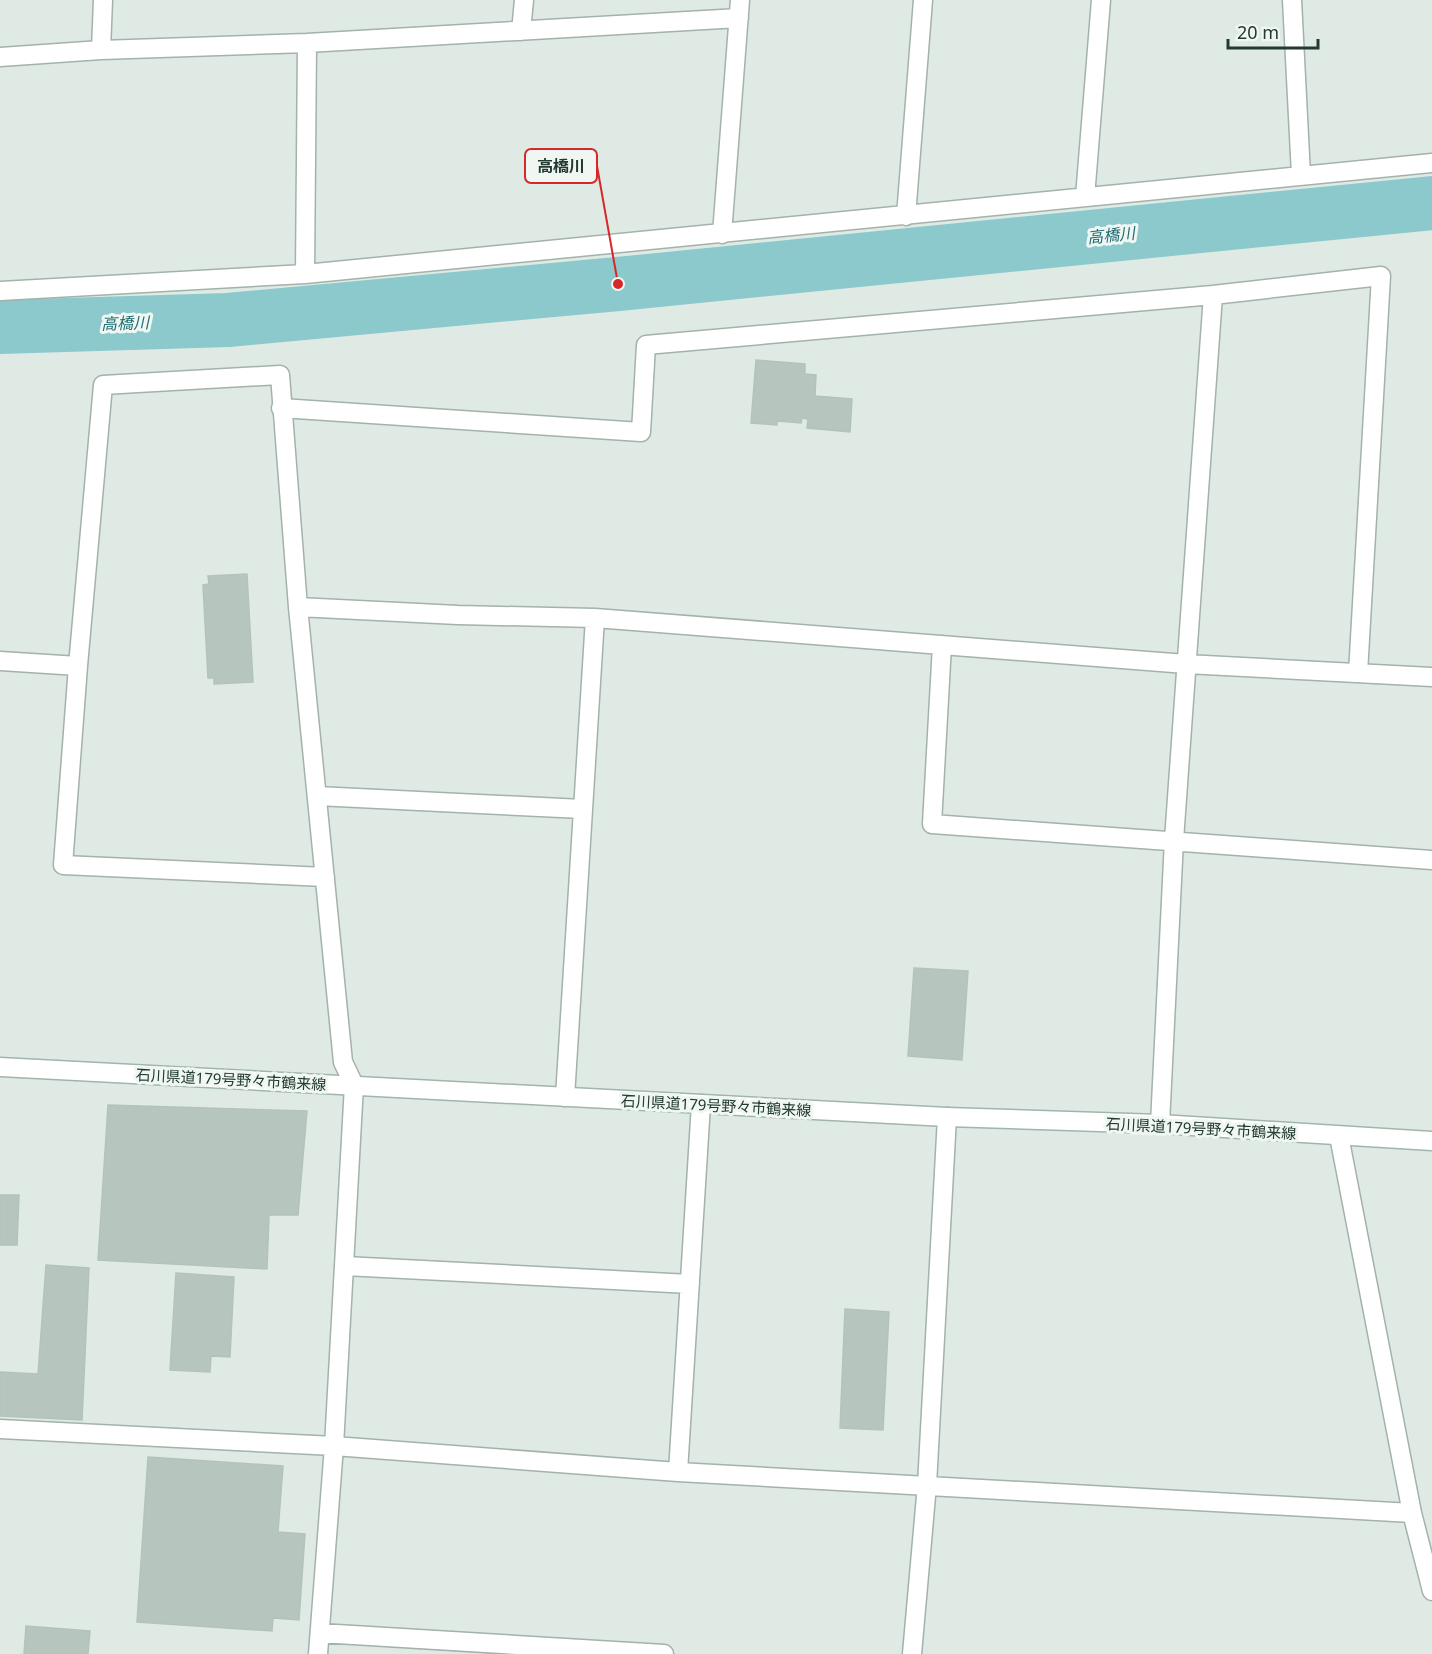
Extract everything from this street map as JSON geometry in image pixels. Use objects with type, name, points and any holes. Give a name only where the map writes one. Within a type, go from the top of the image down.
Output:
[{"type":"street","points":[[101,50],[104,0]]},
{"type":"street","points":[[521,31],[524,0]]},
{"type":"street","points":[[722,234],[740,0]]},
{"type":"street","points":[[906,216],[923,0]]},
{"type":"street","points":[[1085,197],[1101,0]]},
{"type":"street","points":[[1292,0],[1301,175]]},
{"type":"street","points":[[0,57],[101,50],[307,43],[739,18]]},
{"type":"street","points":[[305,274],[307,43]]},
{"type":"street","points":[[0,291],[305,274],[1432,163]]},
{"type":"street","points":[[281,408],[641,432],[646,345],[1213,295],[1381,276],[1358,673]]},
{"type":"street","points":[[1160,1124],[1174,840],[1213,295]]},
{"type":"street","points":[[318,1654],[334,1446],[354,1085],[343,1062],[325,877],[317,796],[298,607],[280,375],[103,386],[63,865],[325,877]]},
{"type":"street","points":[[298,607],[458,615],[595,618],[1186,664],[1432,677]]},
{"type":"street","points":[[565,1097],[595,618]]},
{"type":"street","points":[[942,645],[932,824],[1432,860]]},
{"type":"street","points":[[0,661],[78,666]]},
{"type":"street","points":[[317,796],[582,809]]},
{"type":"street","name":"石川県道179号野々市鶴来線","points":[[0,1067],[947,1118],[1160,1124],[1432,1142]]},
{"type":"street","points":[[678,1472],[701,1104]]},
{"type":"street","points":[[912,1654],[927,1485],[947,1118]]},
{"type":"street","points":[[1339,1136],[1412,1513],[1432,1591]]},
{"type":"street","points":[[345,1266],[690,1284]]},
{"type":"street","points":[[0,1429],[334,1446],[678,1472],[1412,1513]]},
{"type":"street","points":[[320,1633],[664,1654]]},
{"type":"building","points":[[756,360],[805,364],[805,374],[816,375],[815,396],[852,399],[850,432],[807,428],[808,419],[802,418],[801,423],[777,421],[777,425],[751,423]]},
{"type":"building","points":[[247,574],[253,682],[214,684],[214,678],[208,678],[203,585],[209,584],[208,576]]},
{"type":"building","points":[[914,968],[968,971],[962,1060],[908,1056]]},
{"type":"building","points":[[108,1105],[307,1111],[298,1215],[269,1215],[267,1269],[98,1260]]},
{"type":"building","points":[[0,1195],[19,1195],[17,1245],[0,1245]]},
{"type":"building","points":[[46,1265],[89,1268],[82,1420],[0,1416],[0,1372],[38,1374]]},
{"type":"building","points":[[176,1273],[234,1277],[230,1357],[211,1356],[210,1372],[170,1370]]},
{"type":"building","points":[[845,1309],[889,1312],[883,1430],[840,1428]]},
{"type":"building","points":[[148,1457],[283,1466],[278,1532],[305,1534],[299,1620],[273,1618],[272,1631],[137,1622]]},
{"type":"building","points":[[26,1626],[90,1631],[88,1654],[24,1654]]},
{"type":"waterway","name":"高橋川","points":[[0,327],[228,320],[618,284],[1432,203]]},
{"type":"place","name":"高橋川","points":[[618,284]]}]
